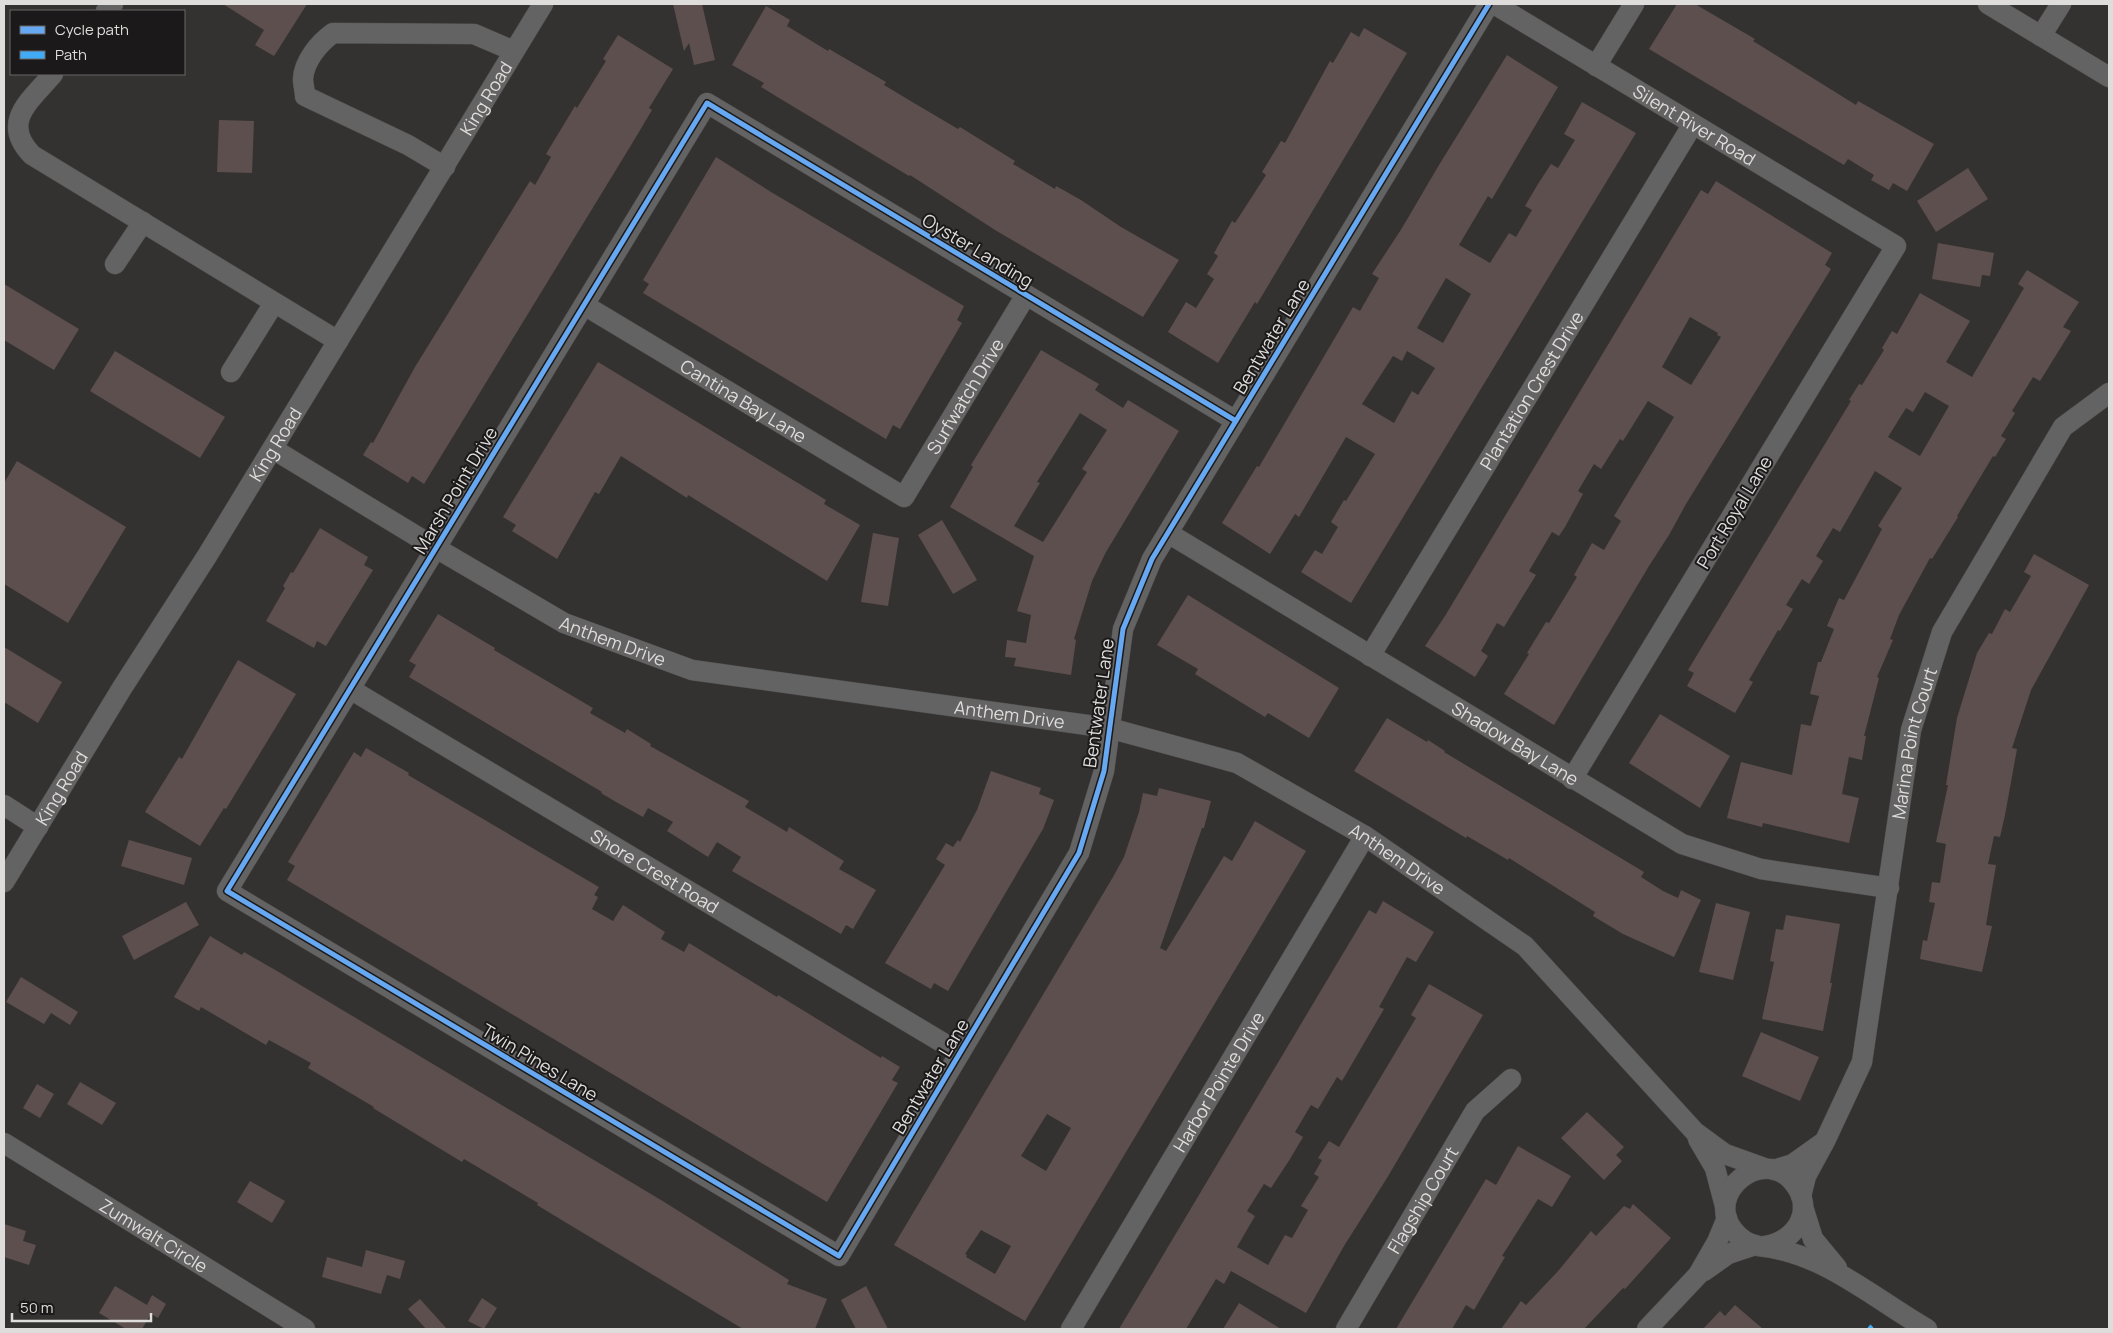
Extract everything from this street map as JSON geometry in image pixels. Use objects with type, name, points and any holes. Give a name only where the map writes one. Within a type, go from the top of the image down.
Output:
[{"type":"street","name":"King Road","points":[[5,877],[273,449],[543,4]]},
{"type":"street","name":"Bentwater Lane","points":[[839,1256],[1079,852],[1104,771],[1123,629],[1152,559],[1489,4]]},
{"type":"street","name":"Silent River Road","points":[[1494,4],[1896,246]]},
{"type":"street","points":[[1596,66],[1634,4]]},
{"type":"street","points":[[1988,4],[2109,76]]},
{"type":"street","points":[[2041,36],[2061,4]]},
{"type":"street","points":[[445,167],[408,145],[305,96],[303,79],[309,61],[320,42],[333,33],[474,34],[514,51]]},
{"type":"street","points":[[52,75],[19,114],[16,124],[22,145],[32,155],[338,341]]},
{"type":"street","name":"Oyster Landing","points":[[707,103],[1236,421]]},
{"type":"street","name":"Marsh Point Drive","points":[[227,891],[707,103]]},
{"type":"street","name":"Plantation Crest Drive","points":[[1370,656],[1693,124]]},
{"type":"street","points":[[116,264],[143,222]]},
{"type":"street","name":"Port Royal Lane","points":[[1572,779],[1896,246]]},
{"type":"street","name":"Surfwatch Drive","points":[[904,497],[1026,295]]},
{"type":"street","points":[[231,372],[274,302]]},
{"type":"street","name":"Cantina Bay Lane","points":[[584,305],[904,497]]},
{"type":"street","name":"Marina Point Court","points":[[1802,1201],[1806,1176],[1862,1062],[1912,730],[1942,632],[2063,428],[2109,393]]},
{"type":"street","name":"Anthem Drive","points":[[273,449],[564,623],[692,670],[1109,728],[1237,763],[1365,836],[1525,946],[1695,1132],[1726,1154],[1769,1169]]},
{"type":"street","name":"Shadow Bay Lane","points":[[1168,534],[1682,844],[1761,869],[1889,888]]},
{"type":"street","name":"Shore Crest Road","points":[[350,689],[960,1053]]},
{"type":"street","points":[[4,805],[38,827]]},
{"type":"street","name":"Harbor Pointe Drive","points":[[1071,1329],[1365,836]]},
{"type":"street","name":"Twin Pines Lane","points":[[227,891],[839,1256]]},
{"type":"street","name":"Flagship Court","points":[[1346,1329],[1475,1111],[1511,1079]]},
{"type":"street","name":"Anthem Drive","points":[[1695,1132],[1715,1168],[1726,1213]]},
{"type":"street","name":"Marina Point Court","points":[[1769,1169],[1793,1164],[1824,1141]]},
{"type":"street","name":"Zumwalt Circle","points":[[4,1143],[304,1329]]},
{"type":"street","points":[[1698,1275],[1717,1242],[1726,1213],[1729,1193],[1737,1180],[1745,1174],[1769,1169],[1791,1180],[1802,1201],[1813,1239],[1844,1275]]},
{"type":"street","points":[[1647,1329],[1698,1275],[1728,1254],[1784,1240],[1792,1234],[1802,1217],[1802,1201]]},
{"type":"street","points":[[1726,1213],[1737,1235],[1760,1246],[1800,1255],[1844,1275],[1881,1301],[1928,1329]]},
{"type":"building","points":[[223,4],[307,4],[274,56],[255,45],[264,30]]},
{"type":"building","points":[[673,4],[702,4],[715,60],[694,65],[689,43],[684,51]]},
{"type":"building","points":[[1677,4],[1695,4],[1755,39],[1753,41],[1856,105],[1858,101],[1934,144],[1907,191],[1893,183],[1889,190],[1871,180],[1874,175],[1848,159],[1844,165],[1649,49]]},
{"type":"building","points":[[766,6],[790,20],[787,26],[828,51],[829,49],[886,82],[884,85],[958,129],[960,127],[1015,161],[1013,164],[1055,189],[1056,186],[1081,200],[1121,227],[1179,260],[1143,317],[995,230],[910,175],[761,87],[764,83],[732,65]]},
{"type":"building","points":[[1364,28],[1407,53],[1257,304],[1255,302],[1218,363],[1168,332],[1186,302],[1196,308],[1214,279],[1207,274],[1218,256],[1214,253],[1232,221],[1235,223],[1266,175],[1262,172],[1281,141],[1285,143],[1330,61],[1333,63],[1351,32],[1359,37]]},
{"type":"building","points":[[618,35],[673,69],[649,108],[652,110],[633,142],[424,484],[412,476],[408,483],[363,455],[371,442],[373,443],[415,367],[530,181],[535,185],[551,157],[546,154],[575,106],[577,108],[606,61],[603,59]]},
{"type":"building","points":[[1507,55],[1558,87],[1492,199],[1488,196],[1459,245],[1490,263],[1509,233],[1516,237],[1532,210],[1525,206],[1538,184],[1551,164],[1558,168],[1575,140],[1564,134],[1582,102],[1636,133],[1351,603],[1301,572],[1315,550],[1322,554],[1338,527],[1331,522],[1375,454],[1346,437],[1299,517],[1295,514],[1270,554],[1222,523],[1257,466],[1259,467],[1353,307],[1360,311],[1379,278],[1372,274]],"holes":[[[1446,278],[1471,294],[1443,343],[1417,328]],[[1407,351],[1435,368],[1418,395],[1412,391],[1394,423],[1362,404],[1393,356],[1402,361]]]},
{"type":"building","points":[[219,120],[254,121],[252,173],[217,172]]},
{"type":"building","points":[[716,157],[771,192],[964,306],[957,320],[962,323],[900,429],[893,425],[886,439],[643,293],[649,284],[643,280]]},
{"type":"building","points":[[1968,168],[1988,199],[1936,232],[1917,201]]},
{"type":"building","points":[[1716,181],[1832,253],[1825,265],[1831,269],[1686,504],[1554,725],[1504,694],[1546,622],[1549,623],[1577,577],[1574,575],[1592,543],[1604,550],[1621,521],[1614,516],[1674,417],[1648,401],[1623,441],[1620,439],[1601,469],[1594,464],[1578,491],[1583,494],[1565,527],[1559,536],[1552,532],[1529,571],[1536,575],[1504,627],[1497,623],[1481,651],[1488,656],[1475,677],[1425,646],[1445,616],[1701,190],[1708,194]],"holes":[[[1690,317],[1718,333],[1717,335],[1721,337],[1691,385],[1662,367]]]},
{"type":"building","points":[[1938,243],[1994,253],[1990,276],[1982,275],[1980,287],[1932,279]]},
{"type":"building","points":[[2027,270],[2079,302],[2063,327],[2071,331],[2040,381],[2033,377],[2012,411],[2015,413],[2001,436],[2006,439],[1995,457],[1993,456],[1932,559],[1930,558],[1899,615],[1890,639],[1893,640],[1877,677],[1879,678],[1864,736],[1866,736],[1862,760],[1849,757],[1842,794],[1859,798],[1849,843],[1763,823],[1762,827],[1727,818],[1741,762],[1792,775],[1801,724],[1811,726],[1819,696],[1810,694],[1818,662],[1821,662],[1834,629],[1827,626],[1839,598],[1844,600],[1882,529],[1878,526],[1902,488],[1875,471],[1840,532],[1833,528],[1816,556],[1823,561],[1809,584],[1802,579],[1786,605],[1793,609],[1780,631],[1778,630],[1749,680],[1753,682],[1735,713],[1687,686],[1694,673],[1688,670],[1851,401],[1849,400],[1859,384],[1862,385],[1884,350],[1882,348],[1892,331],[1897,334],[1920,293],[1970,321],[1946,362],[1972,377],[2024,288],[2018,284]],"holes":[[[1925,392],[1949,406],[1920,456],[1888,437],[1906,408],[1913,412]]]},
{"type":"building","points":[[4,284],[79,329],[54,370],[4,340]]},
{"type":"building","points":[[1041,350],[1099,384],[1095,390],[1123,408],[1128,400],[1179,431],[1106,552],[1092,581],[1074,639],[1076,640],[1071,675],[1014,666],[1016,658],[1005,657],[1007,640],[1026,643],[1031,615],[1017,611],[1034,556],[950,507],[973,467],[971,465]],"holes":[[[1080,413],[1107,430],[1082,469],[1087,472],[1043,542],[1014,526],[1040,483],[1037,482]]]},
{"type":"building","points":[[115,351],[225,417],[200,458],[90,391]]},
{"type":"building","points":[[598,362],[826,500],[824,504],[860,525],[827,581],[688,495],[687,498],[621,456],[599,494],[595,492],[557,559],[512,531],[516,525],[503,517]]},
{"type":"building","points":[[17,461],[126,527],[68,623],[4,584],[4,483]]},
{"type":"building","points":[[942,520],[977,580],[953,594],[918,535]]},
{"type":"building","points":[[320,528],[368,557],[364,565],[373,570],[326,646],[317,641],[314,648],[266,621],[285,588],[283,586],[291,572],[293,573]]},
{"type":"building","points":[[873,533],[899,538],[888,606],[861,602]]},
{"type":"building","points":[[2034,554],[2089,585],[2031,690],[2012,748],[2017,749],[2005,815],[2000,837],[1994,836],[1988,864],[1996,865],[1986,925],[1992,926],[1982,972],[1920,959],[1923,940],[1927,941],[1935,903],[1929,902],[1932,882],[1940,883],[1946,844],[1936,842],[1948,785],[1946,785],[1957,718],[1977,653],[1989,633],[1992,634],[2005,609],[2010,612],[2031,576],[2024,572]]},
{"type":"building","points":[[1188,595],[1339,688],[1309,738],[1268,713],[1265,717],[1195,674],[1198,669],[1157,645]]},
{"type":"building","points":[[438,614],[495,648],[494,650],[593,708],[590,713],[625,733],[627,729],[651,744],[650,746],[749,801],[745,807],[787,832],[789,827],[844,861],[839,869],[876,890],[853,929],[846,925],[841,934],[732,871],[741,857],[717,842],[708,857],[667,831],[673,822],[648,808],[643,817],[409,677],[416,665],[409,661]]},
{"type":"building","points":[[4,647],[62,682],[38,723],[4,702]]},
{"type":"building","points":[[238,660],[296,694],[226,809],[224,808],[200,846],[145,812],[179,757],[182,759]]},
{"type":"building","points":[[1660,714],[1730,756],[1700,808],[1629,763]]},
{"type":"building","points":[[1387,718],[1427,742],[1428,740],[1444,752],[1644,872],[1641,877],[1663,891],[1678,898],[1681,890],[1701,900],[1674,957],[1623,934],[1593,916],[1595,912],[1509,858],[1508,860],[1467,836],[1466,838],[1354,771]]},
{"type":"building","points":[[366,748],[409,773],[408,775],[599,887],[594,895],[598,897],[592,909],[613,921],[623,905],[665,932],[661,939],[684,952],[689,943],[777,997],[778,995],[881,1058],[882,1056],[900,1067],[892,1080],[898,1083],[827,1202],[287,880],[295,866],[288,862],[325,800],[354,752],[361,757]]},
{"type":"building","points":[[991,771],[1041,788],[1039,794],[1054,800],[1043,829],[948,991],[934,983],[931,989],[885,963],[945,865],[936,859],[946,843],[953,847],[958,840],[960,842],[977,810]]},
{"type":"building","points":[[1159,788],[1211,801],[1204,828],[1202,828],[1160,948],[1166,951],[1224,856],[1232,861],[1255,821],[1306,851],[1025,1321],[894,1245],[1113,877],[1124,857],[1139,812],[1143,793],[1157,796]],"holes":[[[1047,1114],[1071,1128],[1046,1171],[1021,1156]],[[981,1230],[1011,1246],[995,1274],[966,1257],[967,1255],[965,1254]]]},
{"type":"building","points":[[129,840],[192,858],[184,885],[121,866]]},
{"type":"building","points":[[1383,901],[1434,932],[1416,962],[1407,957],[1379,1007],[1384,1009],[1342,1081],[1337,1077],[1318,1109],[1311,1105],[1295,1132],[1303,1137],[1290,1159],[1271,1188],[1264,1184],[1247,1211],[1255,1216],[1237,1247],[1268,1265],[1285,1235],[1292,1238],[1308,1210],[1301,1206],[1319,1177],[1314,1174],[1322,1160],[1318,1158],[1329,1141],[1339,1147],[1416,1018],[1411,1015],[1429,984],[1483,1015],[1387,1178],[1344,1246],[1306,1313],[1231,1271],[1224,1284],[1216,1279],[1186,1329],[1119,1329],[1369,910],[1376,914]]},
{"type":"building","points":[[186,902],[199,925],[134,960],[122,936]]},
{"type":"building","points":[[1716,903],[1750,912],[1733,980],[1699,972]]},
{"type":"building","points":[[1786,915],[1840,924],[1823,1031],[1762,1019],[1774,962],[1770,961],[1776,929],[1783,930]]},
{"type":"building","points":[[210,936],[242,955],[244,952],[277,971],[661,1200],[789,1280],[787,1284],[827,1299],[815,1329],[743,1329],[537,1205],[538,1203],[464,1159],[462,1162],[308,1068],[311,1063],[269,1040],[266,1045],[201,1007],[199,1011],[174,997]]},
{"type":"building","points":[[21,977],[78,1012],[70,1025],[51,1013],[44,1024],[6,1002]]},
{"type":"building","points":[[1761,1032],[1819,1057],[1800,1101],[1742,1076]]},
{"type":"building","points":[[80,1082],[116,1103],[102,1125],[67,1104]]},
{"type":"building","points":[[37,1084],[54,1094],[40,1118],[23,1108]]},
{"type":"building","points":[[1587,1112],[1624,1147],[1616,1155],[1622,1161],[1604,1180],[1561,1138]]},
{"type":"building","points":[[1518,1146],[1571,1176],[1552,1207],[1538,1199],[1502,1256],[1505,1257],[1474,1310],[1466,1305],[1452,1329],[1396,1329],[1486,1179],[1496,1185]]},
{"type":"building","points":[[250,1181],[285,1201],[272,1223],[237,1202]]},
{"type":"building","points":[[1633,1204],[1671,1238],[1625,1289],[1623,1288],[1584,1329],[1501,1329],[1521,1301],[1526,1305],[1559,1270],[1591,1231],[1596,1236],[1624,1206],[1630,1209]]},
{"type":"building","points":[[4,1224],[26,1231],[23,1241],[36,1245],[29,1265],[4,1257]]},
{"type":"building","points":[[366,1250],[405,1261],[400,1279],[387,1275],[381,1294],[322,1277],[327,1257],[362,1267]]},
{"type":"building","points":[[115,1286],[147,1305],[152,1295],[166,1304],[158,1318],[151,1314],[142,1329],[126,1329],[99,1313]]},
{"type":"building","points":[[866,1286],[888,1329],[856,1329],[841,1300]]},
{"type":"building","points":[[482,1298],[497,1308],[484,1329],[468,1321]]},
{"type":"building","points":[[420,1299],[447,1329],[426,1329],[408,1309]]},
{"type":"building","points":[[1239,1303],[1281,1329],[1223,1329]]},
{"type":"building","points":[[1735,1305],[1763,1329],[1703,1329],[1720,1311],[1725,1316]]},
{"type":"marked path","points":[[1869,1329],[1872,1326]]},
{"type":"cycle path","points":[[1236,421],[707,103],[227,891],[839,1256],[1079,853],[1104,771],[1123,629],[1152,559],[1489,4]]}]
